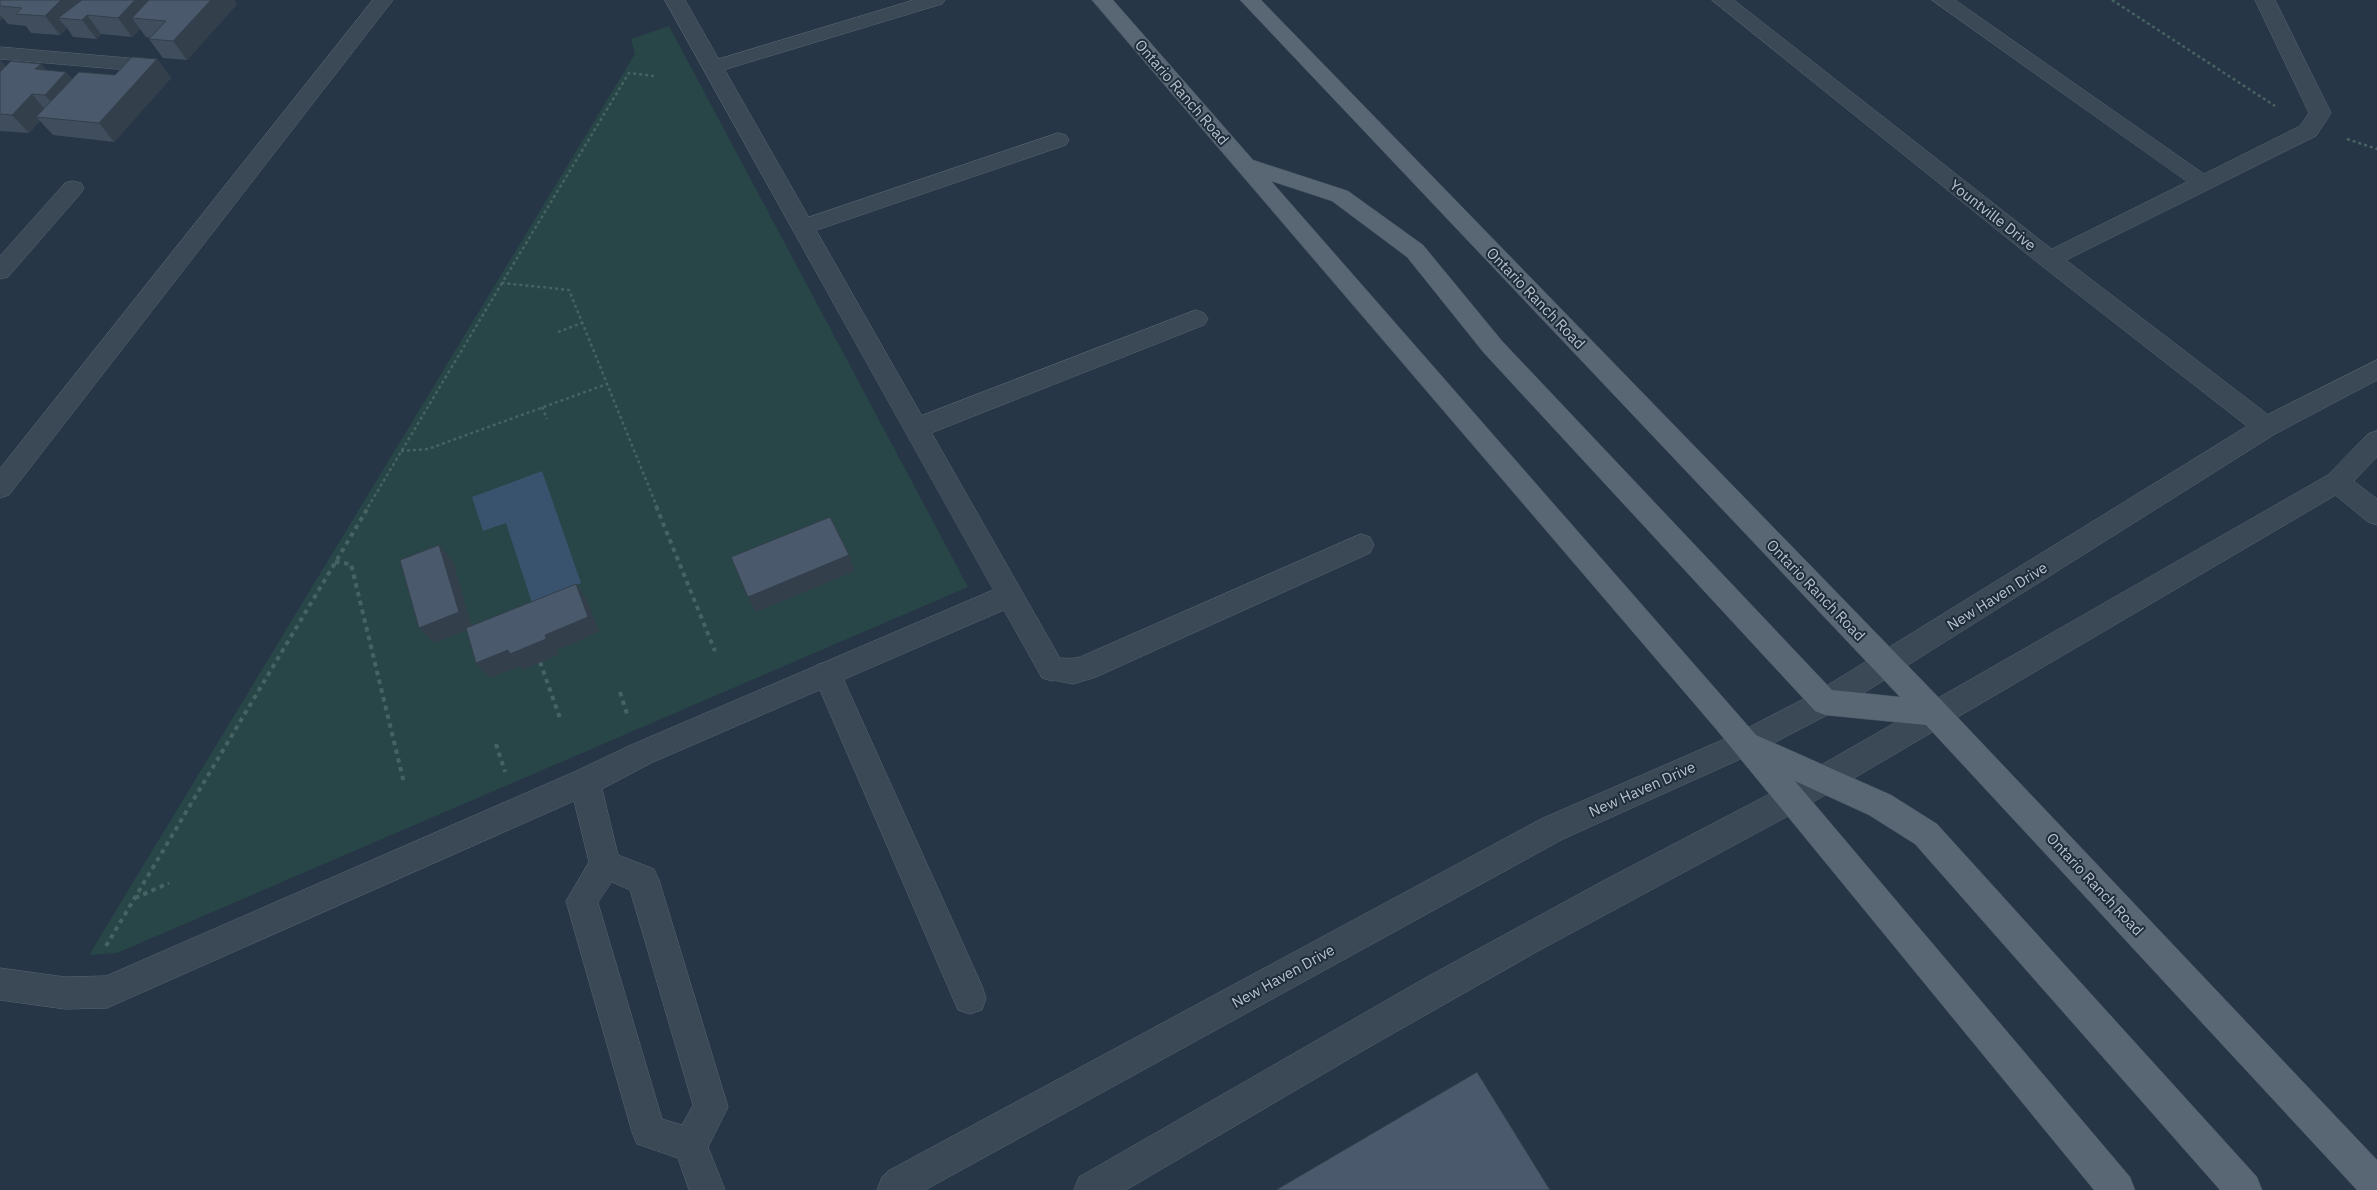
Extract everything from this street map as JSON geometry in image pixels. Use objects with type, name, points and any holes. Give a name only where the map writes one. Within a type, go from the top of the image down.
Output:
[{"type":"main road","name":"Ontario Ranch Road","points":[[1102,0],[1746,743],[2117,1190]]},
{"type":"main road","name":"Ontario Ranch Road","points":[[1250,0],[1935,713],[2377,1186]]},
{"type":"main road","points":[[1246,166],[1340,196],[1414,251],[1493,347],[1825,702],[1935,713]]},
{"type":"main road","points":[[1746,743],[1824,777],[1880,805],[1926,834],[2244,1190]]},
{"type":"street","points":[[0,488],[383,0]]},
{"type":"street","points":[[675,0],[917,428],[1009,596],[1052,669],[1073,672],[1086,668],[1361,545]]},
{"type":"street","points":[[714,67],[935,0]]},
{"type":"street","name":"Yountville Drive","points":[[1722,0],[2050,260],[2266,427]]},
{"type":"street","points":[[1942,0],[2204,184]]},
{"type":"street","points":[[2050,260],[2308,131],[2320,113],[2265,0]]},
{"type":"street","points":[[0,52],[140,65]]},
{"type":"street","points":[[803,227],[1058,140]]},
{"type":"street","points":[[0,271],[74,188]]},
{"type":"street","points":[[917,428],[1196,319]]},
{"type":"street","name":"New Haven Drive","points":[[895,1190],[901,1184],[1552,829],[1746,743],[1825,702],[2266,427],[2377,369]]},
{"type":"street","points":[[1092,1190],[1288,1073],[1712,839],[1792,798],[1824,777],[2337,482],[2377,441]]},
{"type":"street","points":[[2337,482],[2377,514]]},
{"type":"street","points":[[0,984],[65,993],[107,992],[585,782],[641,754],[1009,596]]},
{"type":"street","points":[[827,674],[970,998]]},
{"type":"street","points":[[585,782],[604,865],[582,901],[649,1132],[690,1145]]},
{"type":"street","points":[[604,865],[643,880],[711,1107],[690,1145],[706,1190]]},
{"type":"path","points":[[2112,0],[2278,109]]},
{"type":"path","points":[[2116,0],[2118,4]]},
{"type":"path","points":[[105,948],[629,73],[654,76]]},
{"type":"path","points":[[2345,138],[2377,149]]},
{"type":"path","points":[[502,283],[569,290],[715,651]]},
{"type":"path","points":[[558,332],[582,323]]},
{"type":"path","points":[[401,451],[428,449],[607,384]]},
{"type":"path","points":[[542,407],[546,419]]},
{"type":"path","points":[[335,562],[351,564],[404,783]]},
{"type":"path","points":[[540,662],[560,718]]},
{"type":"path","points":[[134,898],[169,883]]},
{"type":"green space","points":[[669,26],[968,587],[117,953],[89,955],[635,54],[631,39]]},
{"type":"water","points":[[542,471],[581,583],[532,603],[506,523],[483,531],[472,497]]},
{"type":"building","points":[[0,0],[61,0],[45,16],[16,14],[22,8],[0,6]]},
{"type":"building","points":[[82,0],[135,0],[118,18],[87,15],[82,20],[58,18]]},
{"type":"building","points":[[149,0],[211,0],[173,41],[149,39],[166,21],[132,18]]},
{"type":"building","points":[[132,57],[157,59],[99,123],[36,117],[79,72],[115,75]]},
{"type":"building","points":[[11,61],[41,64],[35,69],[66,72],[45,95],[32,94],[12,115],[0,114],[0,72]]},
{"type":"building","points":[[830,517],[849,555],[748,597],[731,557]]},
{"type":"building","points":[[439,545],[459,612],[419,628],[400,560]]},
{"type":"building","points":[[576,584],[588,617],[545,635],[546,639],[510,654],[508,650],[476,663],[466,628]]},
{"type":"building","points":[[1477,1072],[1550,1190],[1276,1190]]}]
